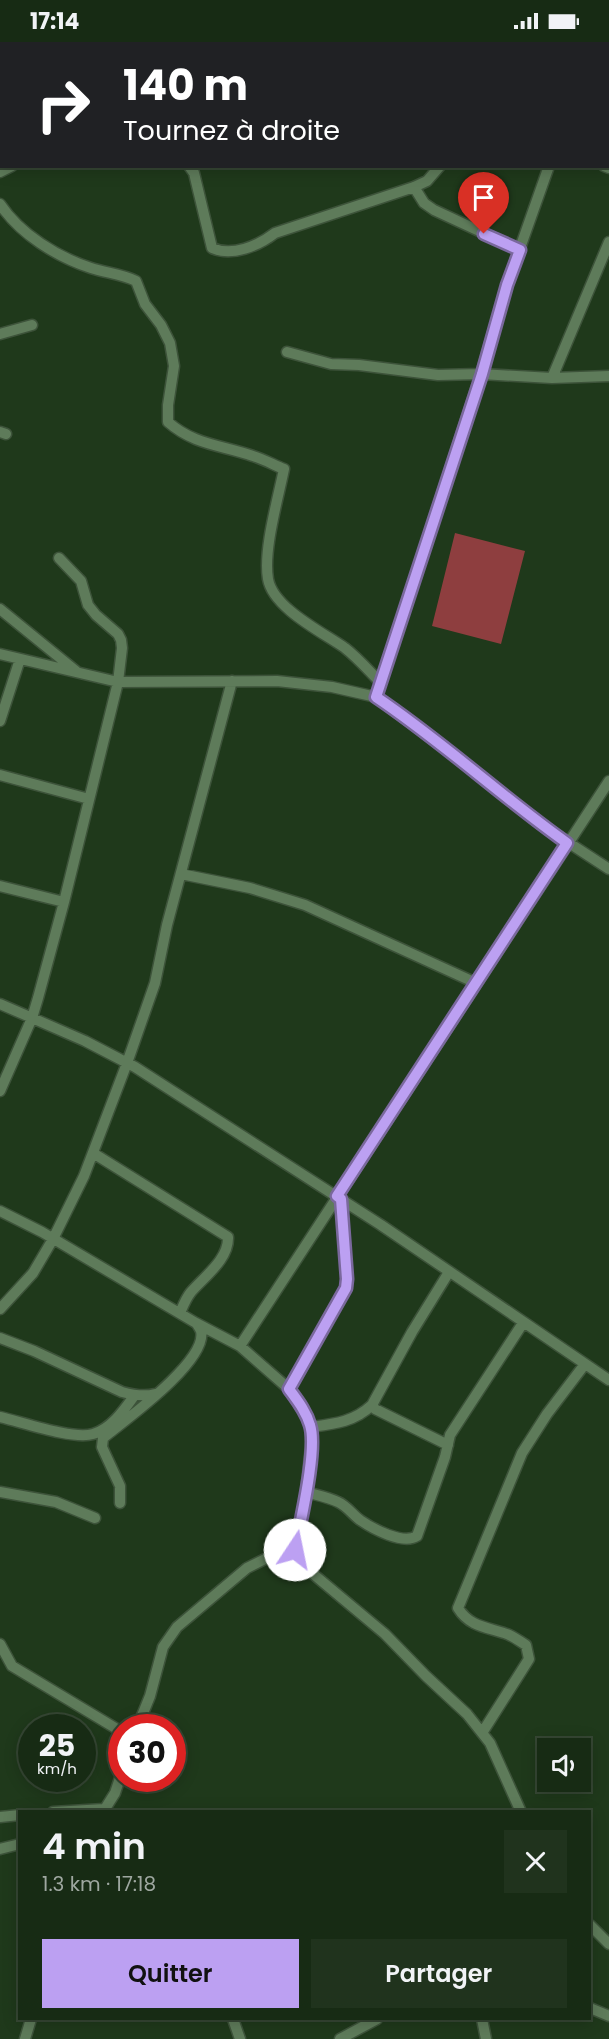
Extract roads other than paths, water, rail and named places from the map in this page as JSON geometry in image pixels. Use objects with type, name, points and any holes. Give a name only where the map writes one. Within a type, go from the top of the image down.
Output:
[{"type":"street","points":[[191,168],[194,172],[212,248],[220,252],[237,252],[275,233],[416,190],[438,168]]},
{"type":"street","points":[[376,697],[482,374],[507,285],[548,168]]},
{"type":"street","points":[[416,190],[424,203],[434,210],[520,250]]},
{"type":"street","points":[[0,204],[26,232],[56,252],[89,268],[136,281],[145,304],[161,325],[170,343],[174,366],[168,405],[168,422],[181,434],[215,447],[253,455],[284,469],[268,550],[268,578],[271,590],[284,605],[346,649],[381,683]]},
{"type":"street","points":[[552,378],[609,242]]},
{"type":"street","points":[[0,334],[32,325]]},
{"type":"street","points":[[287,352],[331,364],[359,365],[438,375],[482,374],[552,378],[609,376]]},
{"type":"street","points":[[0,1091],[32,1018],[64,902],[118,682],[122,648],[118,634],[88,605],[81,581],[59,558]]},
{"type":"street","points":[[0,609],[78,673]]},
{"type":"street","points":[[0,654],[118,682],[288,682],[332,687],[376,697],[458,758],[540,824],[609,869]]},
{"type":"street","points":[[0,721],[20,659]]},
{"type":"street","points":[[0,1309],[33,1273],[53,1239],[84,1176],[127,1062],[154,983],[232,681]]},
{"type":"street","points":[[0,775],[89,799]]},
{"type":"street","points":[[240,1346],[339,1198],[476,983],[609,781]]},
{"type":"street","points":[[181,874],[250,888],[305,904],[476,983]]},
{"type":"street","points":[[0,886],[64,902]]},
{"type":"street","points":[[0,1004],[127,1062],[339,1198],[609,1380]]},
{"type":"street","points":[[93,1153],[228,1237],[219,1262],[190,1294],[180,1313]]},
{"type":"street","points":[[289,1389],[346,1288],[339,1198]]},
{"type":"street","points":[[0,1211],[240,1346],[289,1389],[304,1410],[311,1427],[306,1492],[294,1558],[385,1634],[467,1714],[490,1743],[518,1810]]},
{"type":"street","points":[[311,1427],[345,1422],[363,1413],[372,1405],[412,1332],[449,1272]]},
{"type":"street","points":[[120,1503],[120,1486],[102,1447],[103,1438],[161,1391],[198,1347],[201,1330],[196,1323]]},
{"type":"street","points":[[306,1492],[336,1501],[376,1530],[404,1539],[417,1536],[445,1457],[450,1435],[523,1323]]},
{"type":"street","points":[[0,1338],[134,1396],[148,1396],[161,1391]]},
{"type":"street","points":[[482,1733],[530,1659],[526,1645],[507,1634],[479,1627],[464,1618],[458,1608],[522,1454],[547,1414],[585,1364]]},
{"type":"street","points":[[0,1417],[80,1436],[96,1434],[121,1415],[134,1396]]},
{"type":"street","points":[[372,1405],[375,1409],[448,1445]]},
{"type":"street","points":[[0,1492],[56,1502],[95,1518]]},
{"type":"street","points":[[143,1714],[163,1647],[177,1627],[247,1568],[283,1550],[295,1550]]},
{"type":"street","points":[[0,1644],[12,1666],[108,1724]]},
{"type":"street","points":[[106,1810],[115,1792]]},
{"type":"street","points":[[0,1817],[18,1815]]},
{"type":"street","points":[[0,1849],[18,1844]]},
{"type":"street","points":[[591,1926],[609,1944]]},
{"type":"street","points":[[591,2008],[609,2016]]},
{"type":"street","points":[[25,2039],[31,2020]]},
{"type":"street","points":[[233,2020],[240,2039]]},
{"type":"street","points":[[340,2039],[375,2020]]},
{"type":"street","points":[[482,2020],[486,2039]]}]
